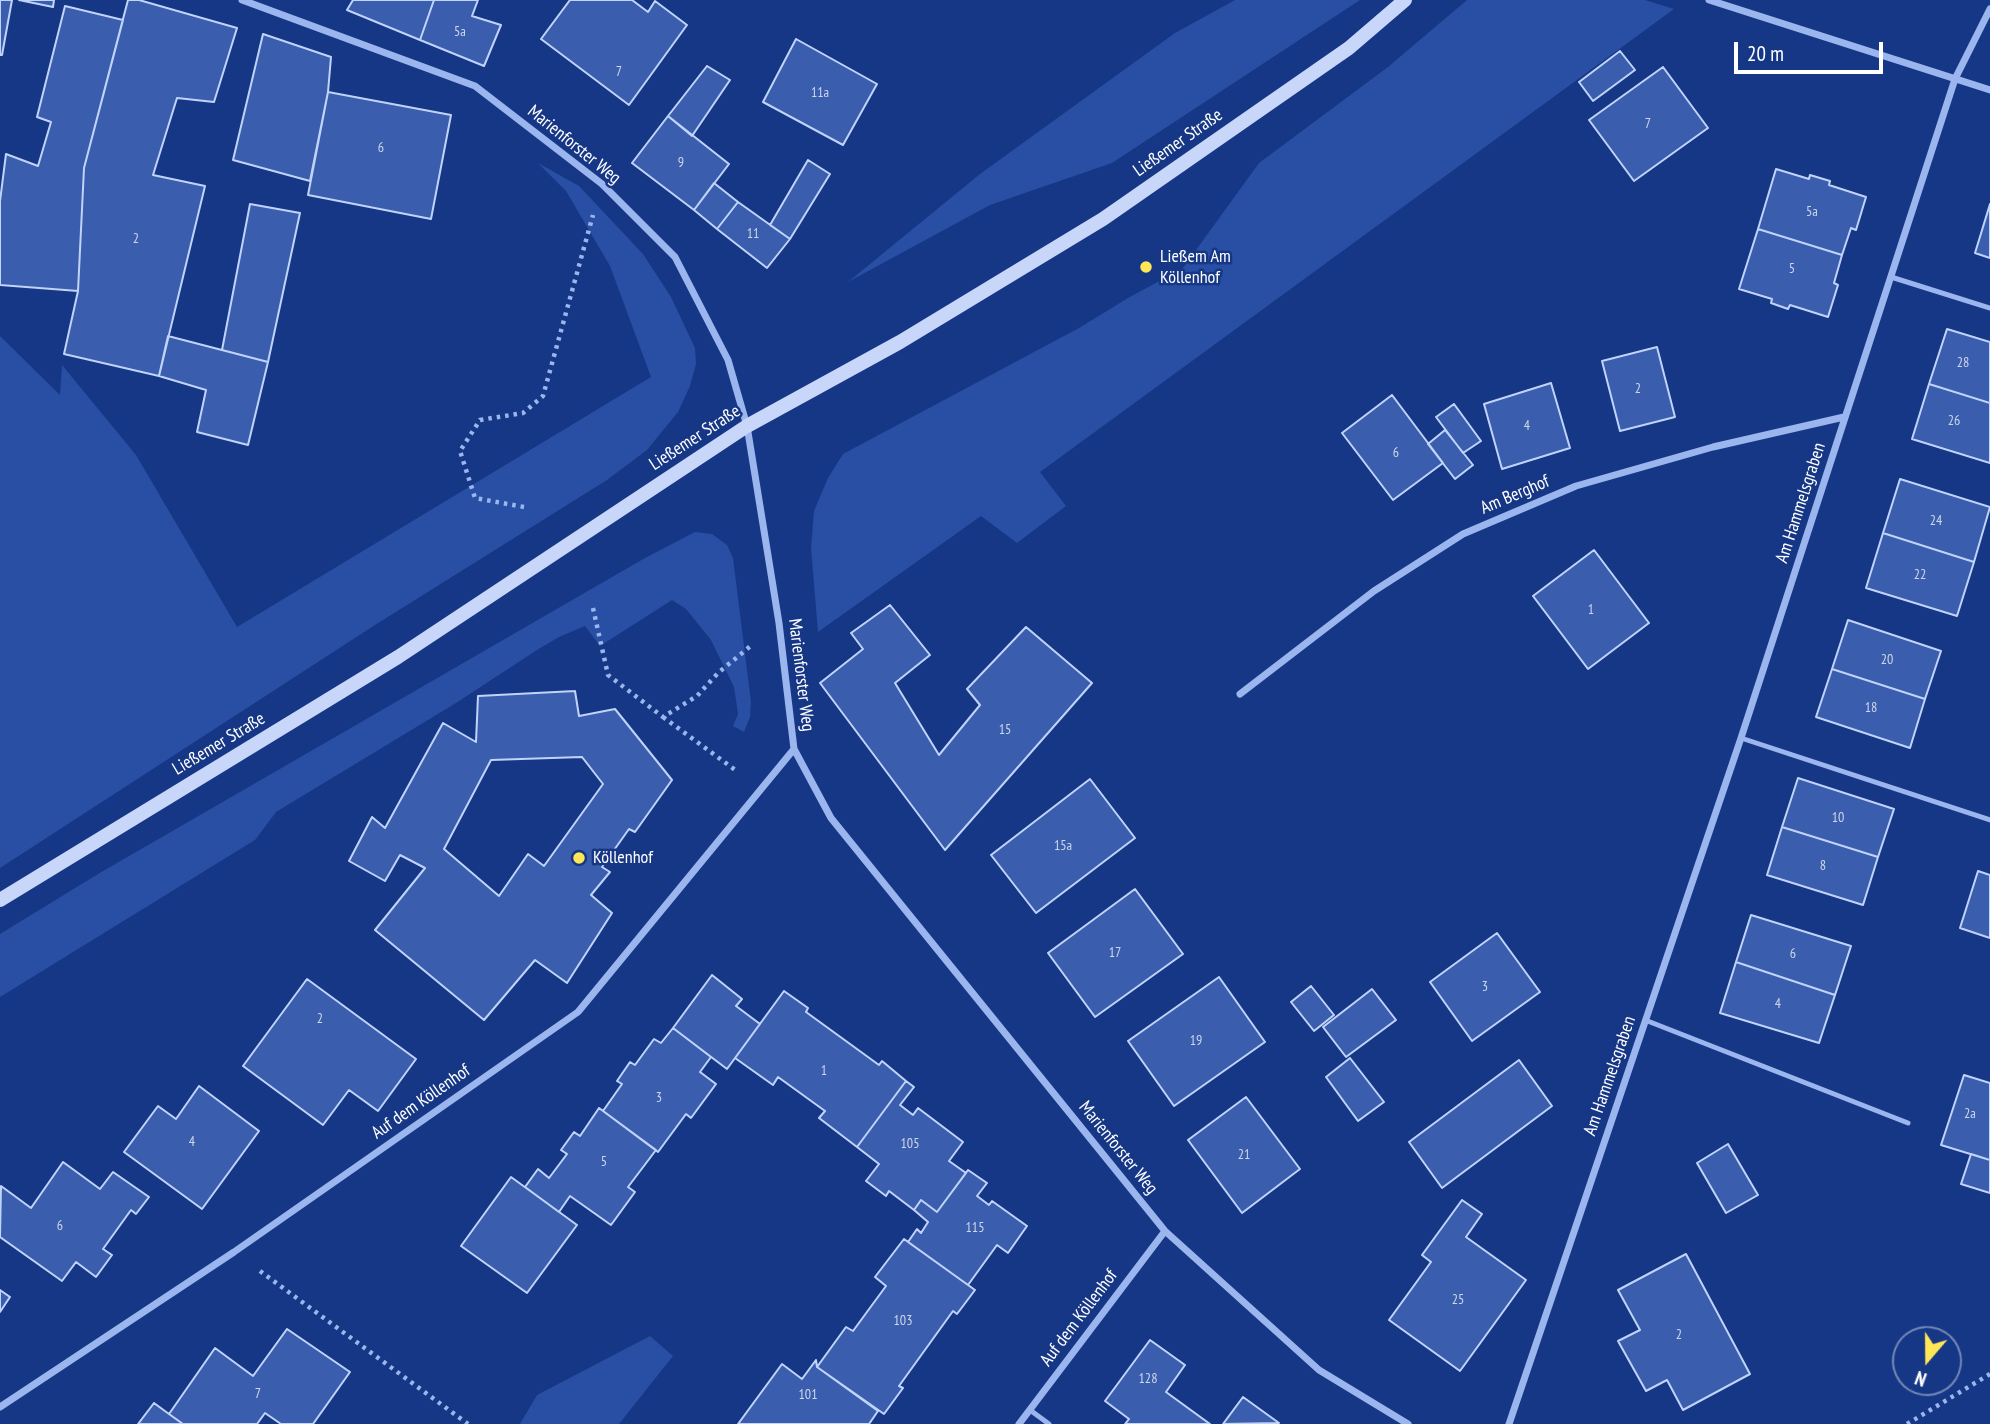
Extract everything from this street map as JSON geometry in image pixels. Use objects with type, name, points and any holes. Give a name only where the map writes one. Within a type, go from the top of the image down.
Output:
[{"type":"street","name":"Marienforster Weg","points":[[242,0],[475,86],[602,184],[676,257],[728,360],[747,426],[779,623],[794,749],[831,818],[1165,1231],[1319,1370],[1408,1424]]},
{"type":"street","name":"Ließemer Straße","points":[[0,901],[398,657],[747,426],[900,342],[1103,219],[1349,48],[1405,0]]},
{"type":"street","points":[[1709,0],[1990,90]]},
{"type":"street","name":"Am Hammelsgraben","points":[[1509,1424],[1741,738],[1955,79],[1990,9]]},
{"type":"street","name":"Am Berghof","points":[[1240,694],[1374,591],[1463,534],[1576,486],[1713,447],[1844,417]]},
{"type":"street","name":"Auf dem Köllenhof","points":[[0,1407],[234,1252],[578,1012],[794,749]]},
{"type":"street","name":"Auf dem Köllenhof","points":[[1019,1424],[1165,1231]]},
{"type":"lane","points":[[1891,277],[1990,308]]},
{"type":"lane","points":[[1741,738],[1990,820]]},
{"type":"lane","points":[[1645,1020],[1908,1123]]},
{"type":"lane","points":[[1030,1410],[1049,1424]]},
{"type":"path","points":[[524,506],[475,498],[460,452],[480,420],[523,413],[543,396],[602,184]]},
{"type":"path","points":[[593,608],[608,674],[762,789]]},
{"type":"path","points":[[663,717],[696,696],[718,673],[779,623]]},
{"type":"path","points":[[234,1252],[468,1424]]},
{"type":"path","points":[[1907,1424],[1990,1374]]},
{"type":"shaded area","points":[[1235,0],[1360,0],[1112,163],[990,205],[848,282],[980,174],[1175,33]]},
{"type":"shaded area","points":[[1467,0],[1645,0],[1674,9],[1040,472],[1066,506],[1017,543],[981,516],[818,632],[811,548],[814,511],[828,478],[843,454],[1079,328],[1183,268],[1259,163],[1388,67]]},
{"type":"shaded area","points":[[538,163],[579,186],[643,254],[671,297],[695,348],[696,364],[690,386],[678,412],[647,450],[607,480],[375,625],[0,868],[0,336],[60,395],[62,365],[136,455],[237,627],[651,377],[610,266],[566,191]]},
{"type":"shaded area","points":[[695,532],[712,534],[727,545],[733,558],[751,702],[750,717],[744,732],[733,726],[738,714],[734,687],[711,640],[686,609],[672,600],[600,646],[585,626],[537,650],[456,703],[276,812],[255,840],[0,997],[0,934],[98,874],[645,558]]},
{"type":"shaded area","points":[[650,1336],[673,1356],[619,1424],[520,1424],[537,1395]]},
{"type":"building","points":[[0,0],[12,0],[2,55],[0,55]]},
{"type":"building","points":[[19,0],[54,0],[53,7]]},
{"type":"building","points":[[128,0],[139,0],[237,28],[214,102],[177,98],[153,175],[205,186],[159,376],[64,354],[78,291],[84,168]]},
{"type":"building","points":[[353,0],[434,0],[420,40],[347,10]]},
{"type":"building","points":[[434,0],[478,0],[472,16],[501,25],[484,66],[420,40]]},
{"type":"building","points":[[570,0],[632,0],[648,12],[655,1],[687,25],[629,105],[541,39]]},
{"type":"building","points":[[65,6],[123,20],[84,168],[78,291],[0,285],[0,201],[6,154],[38,166],[51,122],[37,117]]},
{"type":"building","points":[[263,34],[331,57],[328,92],[310,181],[233,160]]},
{"type":"building","points":[[796,39],[877,84],[843,145],[763,102]]},
{"type":"building","points":[[1620,51],[1635,70],[1593,101],[1579,82]]},
{"type":"building","points":[[707,66],[730,80],[692,136],[668,116]]},
{"type":"building","points":[[1663,67],[1708,128],[1634,181],[1589,120]]},
{"type":"building","points":[[328,92],[451,115],[431,219],[308,195]]},
{"type":"building","points":[[668,116],[729,164],[694,210],[632,163]]},
{"type":"building","points":[[808,160],[830,174],[790,239],[770,225]]},
{"type":"building","points":[[1776,169],[1809,179],[1810,175],[1830,181],[1829,185],[1866,197],[1856,230],[1851,228],[1842,255],[1758,229]]},
{"type":"building","points":[[714,183],[738,202],[717,229],[694,210]]},
{"type":"building","points":[[738,202],[790,239],[767,268],[717,229]]},
{"type":"building","points":[[250,204],[300,213],[268,362],[222,350]]},
{"type":"building","points":[[1990,204],[1990,258],[1975,253]]},
{"type":"building","points":[[1758,229],[1842,255],[1834,283],[1838,285],[1828,317],[1790,305],[1788,309],[1771,303],[1772,299],[1739,289]]},
{"type":"building","points":[[1947,329],[1990,342],[1990,403],[1929,384]]},
{"type":"building","points":[[168,336],[268,362],[248,445],[197,432],[206,390],[159,376]]},
{"type":"building","points":[[1657,347],[1675,417],[1620,431],[1602,361]]},
{"type":"building","points":[[1551,383],[1570,448],[1502,469],[1484,404]]},
{"type":"building","points":[[1929,384],[1990,403],[1990,463],[1912,439]]},
{"type":"building","points":[[1392,395],[1443,463],[1393,500],[1342,433]]},
{"type":"building","points":[[1454,404],[1481,441],[1463,453],[1436,417]]},
{"type":"building","points":[[1445,430],[1473,465],[1455,479],[1428,444]]},
{"type":"building","points":[[1900,479],[1990,507],[1974,562],[1883,533]]},
{"type":"building","points":[[1883,533],[1974,562],[1957,616],[1866,588]]},
{"type":"building","points":[[1594,550],[1649,623],[1588,669],[1533,596]]},
{"type":"building","points":[[890,605],[930,655],[895,683],[939,755],[980,705],[967,689],[1026,627],[1092,683],[945,850],[820,683],[863,649],[851,633]]},
{"type":"building","points":[[1848,620],[1941,651],[1925,699],[1832,669]]},
{"type":"building","points":[[1832,669],[1925,699],[1910,748],[1816,717]]},
{"type":"building","name":"Köllenhof","points":[[575,691],[579,716],[615,709],[672,780],[635,832],[629,829],[602,867],[610,872],[591,895],[612,913],[567,983],[535,960],[484,1020],[375,930],[425,868],[400,855],[385,881],[349,861],[372,817],[385,828],[443,723],[476,742],[478,696]],"holes":[[[582,757],[603,784],[544,866],[528,854],[499,896],[444,849],[491,760]]]},
{"type":"building","points":[[1798,778],[1894,809],[1878,857],[1782,827]]},
{"type":"building","points":[[1090,779],[1135,838],[1036,913],[991,855]]},
{"type":"building","points":[[1782,827],[1878,857],[1863,905],[1767,875]]},
{"type":"building","points":[[1978,871],[1990,875],[1990,938],[1960,928]]},
{"type":"building","points":[[1135,889],[1183,954],[1095,1017],[1048,953]]},
{"type":"building","points":[[1751,915],[1851,946],[1835,995],[1736,962]]},
{"type":"building","points":[[1497,933],[1540,992],[1472,1041],[1430,982]]},
{"type":"building","points":[[1736,962],[1835,995],[1819,1043],[1720,1013]]},
{"type":"building","points":[[712,975],[742,999],[736,1006],[760,1024],[727,1069],[673,1028]]},
{"type":"building","points":[[1219,977],[1265,1042],[1174,1106],[1128,1041]]},
{"type":"building","points":[[307,979],[416,1059],[378,1111],[349,1090],[323,1125],[243,1066]]},
{"type":"building","points":[[1311,986],[1334,1015],[1314,1031],[1291,1002]]},
{"type":"building","points":[[1372,989],[1396,1020],[1346,1057],[1323,1027]]},
{"type":"building","points":[[784,991],[808,1008],[806,1012],[879,1065],[882,1061],[906,1081],[857,1147],[819,1118],[825,1111],[778,1077],[773,1085],[735,1058]]},
{"type":"building","points":[[673,1028],[711,1057],[700,1072],[716,1084],[691,1118],[686,1114],[658,1152],[603,1111],[622,1084],[617,1081],[630,1062],[635,1065],[654,1039],[661,1043]]},
{"type":"building","points":[[1350,1058],[1384,1102],[1358,1121],[1326,1077]]},
{"type":"building","points":[[1519,1060],[1552,1106],[1442,1188],[1409,1142]]},
{"type":"building","points":[[1964,1075],[1990,1083],[1990,1160],[1941,1145]]},
{"type":"building","points":[[906,1081],[914,1087],[900,1105],[913,1115],[918,1108],[963,1142],[949,1161],[966,1173],[937,1212],[921,1200],[914,1210],[889,1191],[886,1196],[866,1181],[879,1164],[857,1147]]},
{"type":"building","points":[[199,1086],[259,1131],[202,1209],[124,1152],[158,1106],[176,1119]]},
{"type":"building","points":[[1246,1097],[1300,1169],[1242,1213],[1188,1140]]},
{"type":"building","points":[[599,1108],[656,1150],[628,1187],[635,1192],[611,1225],[570,1196],[559,1212],[525,1187],[538,1169],[549,1178],[567,1154],[561,1150],[574,1132],[580,1136]]},
{"type":"building","points":[[1728,1144],[1758,1195],[1726,1213],[1697,1163]]},
{"type":"building","points":[[1971,1154],[1990,1160],[1990,1193],[1961,1184]]},
{"type":"building","points":[[63,1162],[100,1189],[113,1172],[149,1197],[136,1214],[131,1210],[103,1249],[112,1255],[96,1277],[76,1262],[62,1281],[0,1237],[1,1186],[31,1208]]},
{"type":"building","points":[[968,1170],[987,1183],[977,1196],[989,1205],[992,1201],[1027,1226],[1008,1253],[997,1245],[968,1285],[908,1242],[917,1229],[921,1233],[928,1222],[914,1210],[921,1200],[937,1212]]},
{"type":"building","points":[[511,1177],[577,1225],[527,1293],[461,1246]]},
{"type":"building","points":[[1462,1200],[1482,1214],[1466,1237],[1526,1280],[1460,1371],[1389,1320],[1431,1262],[1422,1255]]},
{"type":"building","points":[[904,1239],[975,1290],[957,1314],[953,1311],[899,1386],[903,1388],[884,1414],[817,1367],[846,1327],[853,1331],[886,1286],[875,1277]]},
{"type":"building","points":[[1686,1254],[1750,1374],[1683,1410],[1667,1380],[1646,1391],[1618,1341],[1640,1330],[1618,1290]]},
{"type":"building","points":[[0,1290],[10,1297],[0,1312]]},
{"type":"building","points":[[287,1329],[350,1372],[313,1424],[281,1424],[265,1413],[257,1424],[183,1424],[169,1414],[215,1348],[253,1376]]},
{"type":"building","points":[[1150,1340],[1185,1365],[1166,1392],[1210,1424],[1125,1424],[1129,1419],[1105,1401]]},
{"type":"building","points":[[816,1360],[817,1367],[878,1411],[869,1424],[738,1424],[782,1364],[802,1379]]},
{"type":"building","points":[[1243,1397],[1279,1423],[1223,1424]]},
{"type":"building","points":[[154,1403],[169,1414],[183,1424],[138,1424]]},
{"type":"place","name":"Ließem Am Köllenhof","points":[[1146,267]]},
{"type":"place","name":"Köllenhof","points":[[579,858]]}]
